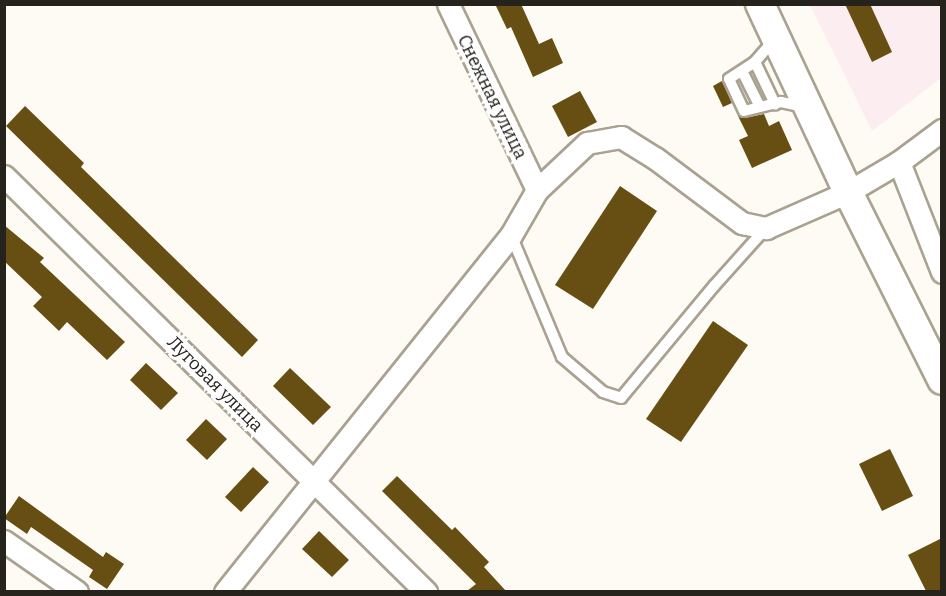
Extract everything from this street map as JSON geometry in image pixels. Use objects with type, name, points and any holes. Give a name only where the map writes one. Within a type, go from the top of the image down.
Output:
[{"type":"main road","points":[[760,4],[848,192],[942,380]]},
{"type":"street","name":"Снежная улица","points":[[448,4],[537,190]]},
{"type":"street","points":[[225,591],[512,235],[537,190],[587,143],[621,138],[664,165],[742,223],[766,228],[797,217],[848,192],[899,162],[942,130]]},
{"type":"street","points":[[899,162],[931,251],[942,272]]},
{"type":"street","name":"Луговая улица","points":[[4,176],[426,591]]},
{"type":"street","points":[[4,541],[77,591]]},
{"type":"lane","points":[[776,37],[755,62],[729,79],[744,111],[781,102],[810,108]]},
{"type":"lane","points":[[755,62],[775,104]]},
{"type":"lane","points":[[742,71],[760,107]]},
{"type":"lane","points":[[512,235],[562,357],[603,392],[621,398],[714,286],[766,228]]},
{"type":"shaded area","points":[[810,5],[941,5],[941,78],[872,131]]},
{"type":"building","points":[[495,4],[521,4],[539,44],[552,38],[563,63],[533,77],[511,27],[507,29]]},
{"type":"building","points":[[845,4],[870,4],[892,52],[872,62]]},
{"type":"building","points":[[722,81],[732,103],[723,107],[713,86]]},
{"type":"building","points":[[580,91],[597,122],[568,137],[552,106]]},
{"type":"building","points":[[25,106],[84,163],[81,167],[258,340],[242,357],[6,126]]},
{"type":"building","points":[[764,114],[769,126],[779,121],[792,150],[752,168],[739,140],[748,136],[738,116],[745,118]]},
{"type":"building","points":[[620,186],[657,211],[593,309],[555,285]]},
{"type":"building","points":[[4,225],[44,258],[40,262],[125,342],[107,360],[67,322],[59,331],[33,306],[42,297],[4,261]]},
{"type":"building","points":[[713,321],[748,345],[681,442],[646,419]]},
{"type":"building","points":[[146,363],[178,393],[161,410],[130,380]]},
{"type":"building","points":[[290,368],[331,407],[313,425],[273,386]]},
{"type":"building","points":[[206,419],[227,439],[207,460],[186,440]]},
{"type":"building","points":[[890,449],[913,496],[882,511],[859,464]]},
{"type":"building","points":[[253,467],[269,482],[241,512],[225,497]]},
{"type":"building","points":[[397,476],[452,530],[455,527],[489,562],[484,567],[506,591],[467,591],[476,584],[382,491]]},
{"type":"building","points":[[19,496],[103,557],[106,552],[124,564],[107,589],[89,577],[93,570],[31,527],[27,534],[4,518]]},
{"type":"building","points":[[319,531],[349,560],[332,577],[302,549]]},
{"type":"building","points":[[942,538],[942,591],[926,591],[908,555]]}]
